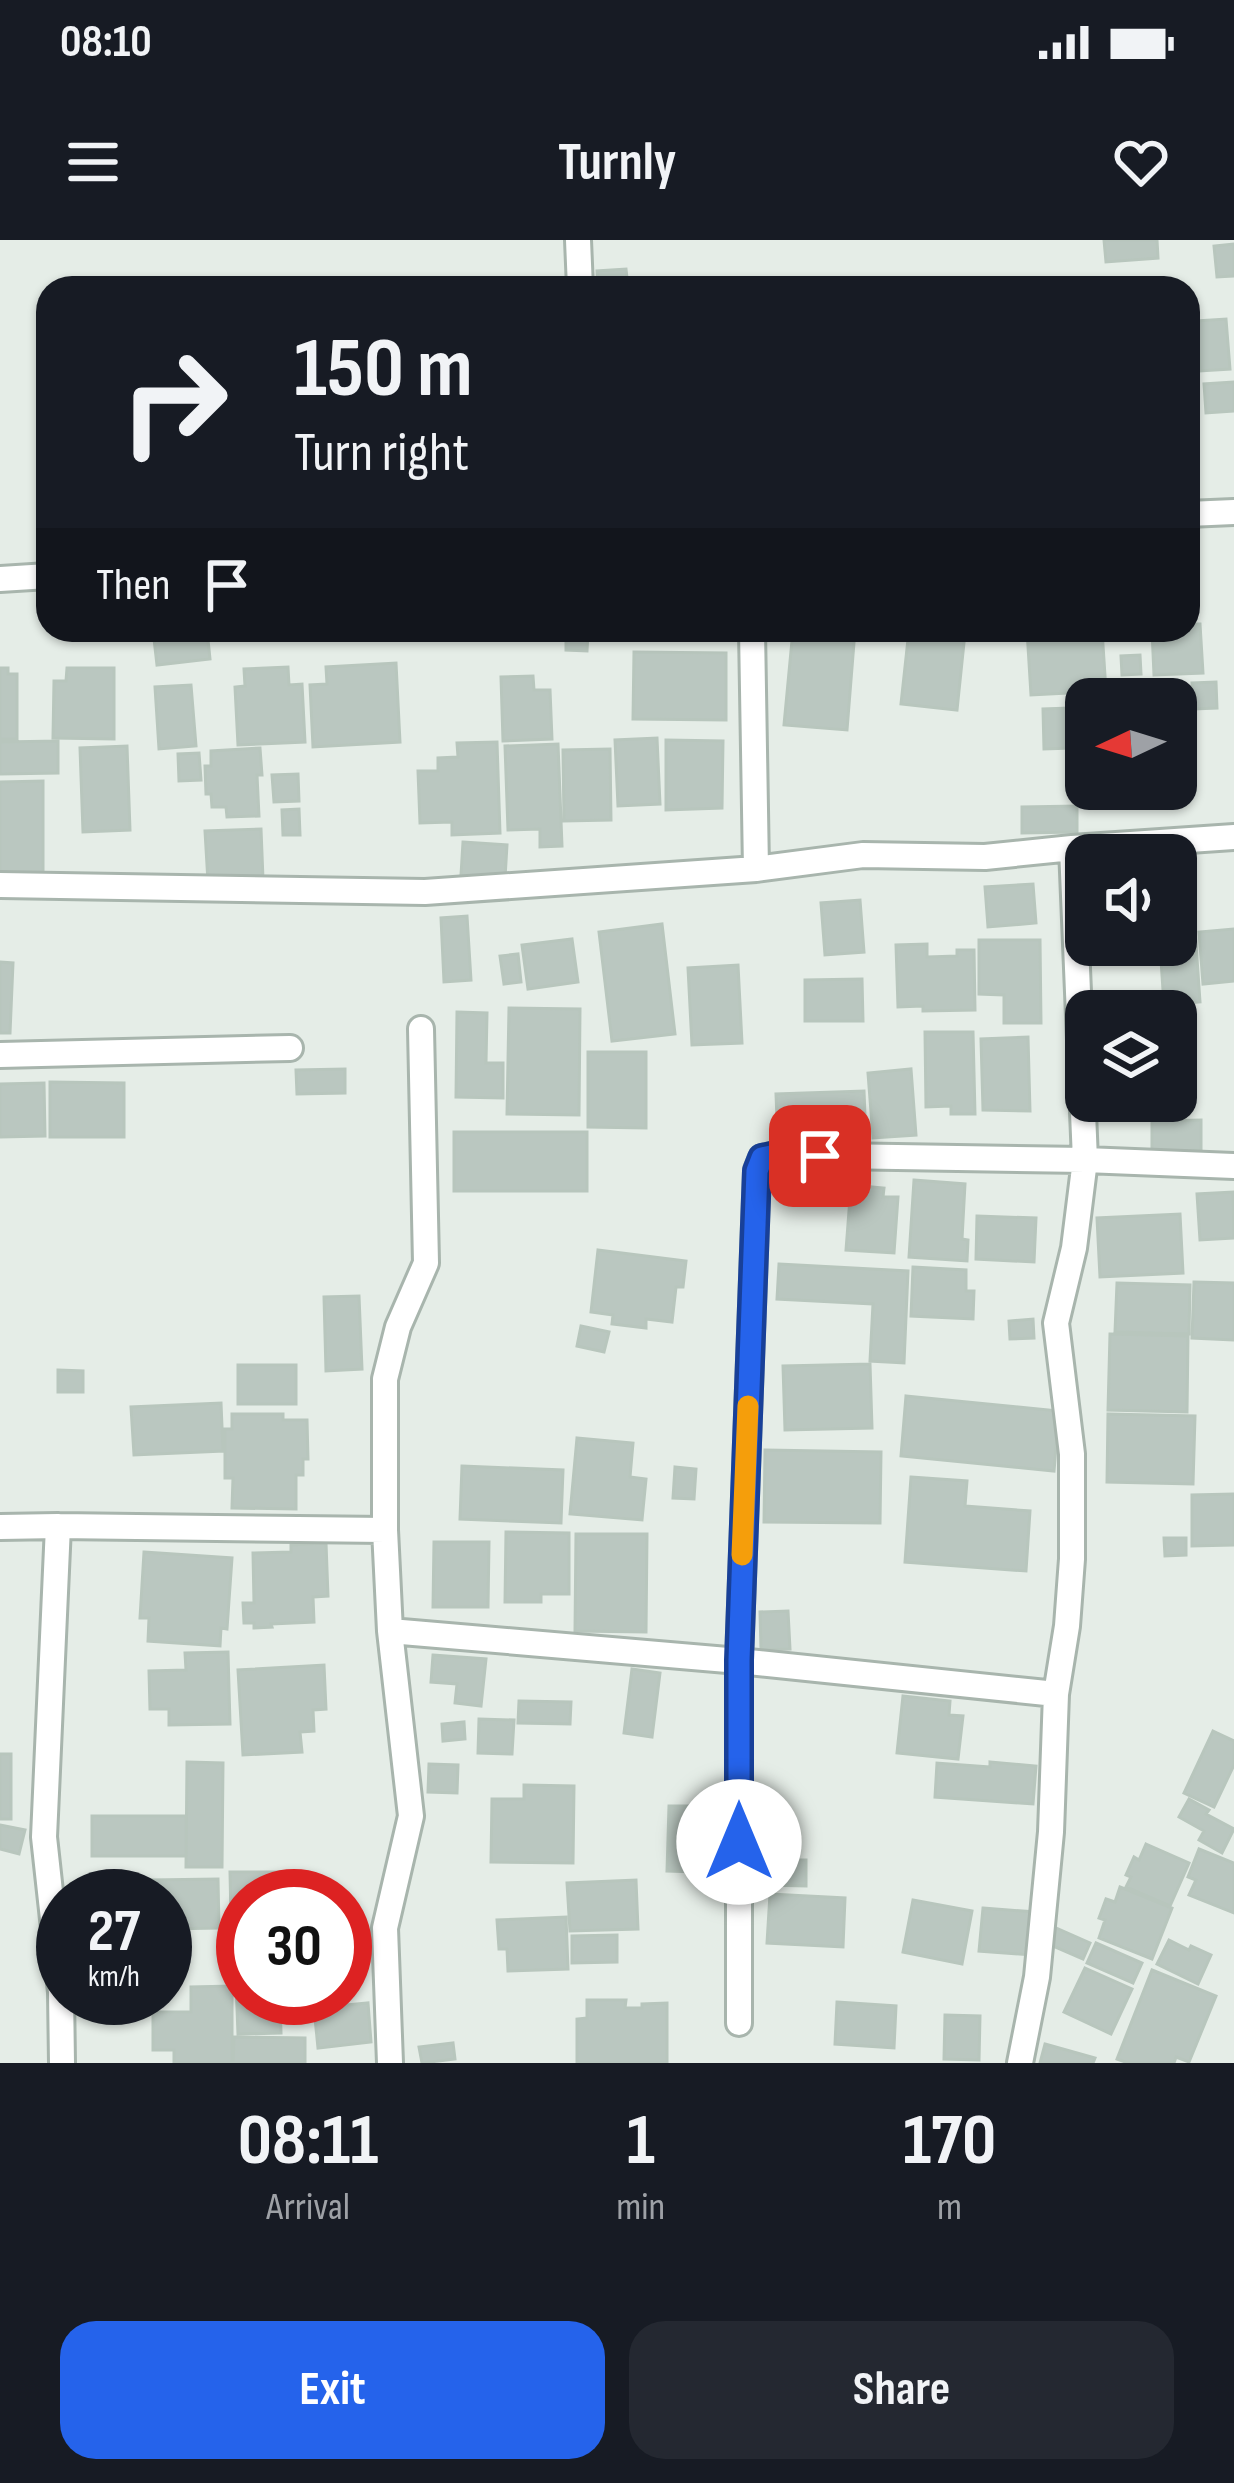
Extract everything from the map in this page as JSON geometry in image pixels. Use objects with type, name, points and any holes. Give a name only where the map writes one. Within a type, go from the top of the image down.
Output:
[{"type":"street","points":[[578,240],[580,276]]},
{"type":"street","points":[[1200,513],[1234,512]]},
{"type":"street","points":[[0,579],[36,578]]},
{"type":"street","points":[[752,642],[756,869]]},
{"type":"street","points":[[1197,840],[1234,837]]},
{"type":"street","points":[[0,885],[425,892],[756,869],[862,855],[985,857],[1065,849]]},
{"type":"street","points":[[1020,2063],[1036,1977],[1052,1832],[1056,1694],[1067,1626],[1073,1511],[1072,1454],[1056,1323],[1074,1248],[1085,1160],[1077,966]]},
{"type":"street","points":[[390,2063],[385,1928],[411,1816],[390,1631],[385,1378],[398,1327],[426,1263],[422,1029]]},
{"type":"street","points":[[0,1055],[290,1048]]},
{"type":"street","points":[[739,2023],[739,1660],[757,1171],[762,1158],[1234,1166]]},
{"type":"street","points":[[58,1526],[44,1837],[61,1992],[62,2063]]},
{"type":"street","points":[[0,1527],[385,1530]]},
{"type":"street","points":[[390,1631],[739,1660],[1056,1694]]},
{"type":"building","points":[[1104,240],[1157,240],[1158,258],[1106,262]]},
{"type":"building","points":[[1234,244],[1234,276],[1217,277],[1214,246]]},
{"type":"building","points":[[626,269],[627,276],[597,276],[597,271]]},
{"type":"building","points":[[1226,319],[1230,369],[1200,371],[1200,321]]},
{"type":"building","points":[[1234,382],[1234,411],[1206,413],[1204,384]]},
{"type":"building","points":[[1200,624],[1203,673],[1154,675],[1153,642],[1200,642]]},
{"type":"building","points":[[154,642],[208,642],[210,659],[157,665]]},
{"type":"building","points":[[566,642],[588,642],[587,651],[566,650]]},
{"type":"building","points":[[792,642],[854,642],[847,730],[784,725]]},
{"type":"building","points":[[908,642],[964,642],[957,710],[901,704]]},
{"type":"building","points":[[1028,642],[1103,642],[1105,678],[1065,678],[1065,693],[1031,695]]},
{"type":"building","points":[[634,652],[726,653],[726,720],[633,719]]},
{"type":"building","points":[[1140,655],[1141,674],[1122,675],[1121,656]]},
{"type":"building","points":[[396,663],[400,742],[313,747],[310,685],[327,684],[326,667]]},
{"type":"building","points":[[288,667],[289,685],[302,684],[305,742],[238,745],[235,687],[245,686],[244,669]]},
{"type":"building","points":[[0,668],[17,674],[17,739],[0,739]]},
{"type":"building","points":[[67,668],[114,668],[114,739],[53,738],[54,681],[66,681]]},
{"type":"building","points":[[533,676],[534,690],[550,690],[552,739],[503,741],[501,677]]},
{"type":"building","points":[[1216,682],[1217,708],[1197,709],[1197,683]]},
{"type":"building","points":[[191,685],[196,746],[159,749],[155,687]]},
{"type":"building","points":[[1065,708],[1065,748],[1044,749],[1043,709]]},
{"type":"building","points":[[657,738],[660,804],[618,806],[615,740]]},
{"type":"building","points":[[666,740],[723,741],[722,808],[666,810]]},
{"type":"building","points":[[58,741],[58,773],[0,774],[0,742]]},
{"type":"building","points":[[497,742],[500,833],[452,835],[452,822],[420,823],[418,771],[438,771],[438,758],[458,757],[457,743]]},
{"type":"building","points":[[558,744],[562,846],[540,847],[540,829],[508,830],[505,746]]},
{"type":"building","points":[[127,746],[130,830],[83,832],[80,748]]},
{"type":"building","points":[[260,748],[259,816],[227,817],[226,807],[212,807],[211,794],[206,794],[205,766],[211,766],[211,751]]},
{"type":"building","points":[[610,749],[611,820],[564,821],[563,750]]},
{"type":"building","points":[[199,753],[201,780],[179,781],[178,754]]},
{"type":"building","points":[[298,774],[299,801],[274,802],[272,775]]},
{"type":"building","points":[[43,781],[43,878],[0,878],[0,782]]},
{"type":"building","points":[[1022,807],[1077,810],[1077,832],[1022,833]]},
{"type":"building","points":[[299,809],[300,835],[283,835],[282,810]]},
{"type":"building","points":[[261,829],[263,879],[208,882],[205,831]]},
{"type":"building","points":[[463,842],[507,845],[505,878],[461,875]]},
{"type":"building","points":[[1033,884],[1036,923],[988,927],[985,887]]},
{"type":"building","points":[[860,900],[864,952],[825,955],[821,903]]},
{"type":"building","points":[[467,916],[471,980],[444,982],[441,918]]},
{"type":"building","points":[[662,924],[675,1034],[612,1041],[599,932]]},
{"type":"building","points":[[1234,929],[1234,981],[1203,984],[1199,932]]},
{"type":"building","points":[[572,939],[578,982],[528,989],[522,945]]},
{"type":"building","points":[[979,940],[1040,940],[1041,1023],[1004,1023],[1004,995],[979,994]]},
{"type":"building","points":[[927,944],[927,957],[974,950],[975,1010],[898,1007],[896,945]]},
{"type":"building","points":[[518,954],[521,982],[504,984],[500,956]]},
{"type":"building","points":[[1197,958],[1200,1002],[1197,990],[1163,990],[1161,966],[1197,966]]},
{"type":"building","points":[[0,962],[13,963],[10,1033],[0,1033]]},
{"type":"building","points":[[738,965],[742,1043],[692,1045],[688,968]]},
{"type":"building","points":[[862,979],[863,1021],[805,1021],[805,980]]},
{"type":"building","points":[[509,1008],[580,1009],[579,1115],[507,1114]]},
{"type":"building","points":[[457,1012],[487,1013],[486,1063],[503,1063],[503,1098],[456,1097]]},
{"type":"building","points":[[925,1032],[973,1032],[975,1114],[951,1114],[951,1106],[926,1107]]},
{"type":"building","points":[[1028,1037],[1030,1111],[983,1110],[981,1039]]},
{"type":"building","points":[[588,1052],[646,1052],[646,1128],[588,1127]]},
{"type":"building","points":[[345,1069],[345,1093],[297,1094],[296,1070]]},
{"type":"building","points":[[911,1069],[916,1135],[873,1138],[868,1073]]},
{"type":"building","points":[[50,1082],[124,1083],[124,1137],[50,1137]]},
{"type":"building","points":[[44,1083],[45,1136],[0,1137],[0,1084]]},
{"type":"building","points":[[864,1091],[866,1140],[778,1143],[776,1094]]},
{"type":"building","points":[[1201,1120],[1201,1150],[1152,1152],[1152,1122]]},
{"type":"building","points":[[454,1132],[587,1132],[587,1191],[454,1191]]},
{"type":"building","points":[[914,1180],[965,1184],[962,1239],[968,1240],[967,1261],[909,1257]]},
{"type":"building","points":[[851,1185],[884,1188],[883,1197],[898,1197],[894,1253],[846,1250]]},
{"type":"building","points":[[1233,1192],[1234,1238],[1200,1240],[1197,1194]]},
{"type":"building","points":[[1180,1214],[1183,1273],[1100,1277],[1097,1218]]},
{"type":"building","points":[[977,1216],[1036,1218],[1034,1262],[976,1259]]},
{"type":"building","points":[[598,1250],[686,1261],[683,1287],[676,1287],[672,1322],[646,1319],[646,1328],[612,1324],[613,1315],[591,1312]]},
{"type":"building","points":[[779,1264],[908,1271],[904,1363],[870,1361],[873,1304],[777,1299]]},
{"type":"building","points":[[913,1267],[966,1270],[966,1291],[974,1291],[973,1319],[911,1316]]},
{"type":"building","points":[[1194,1282],[1234,1283],[1234,1340],[1192,1338]]},
{"type":"building","points":[[1117,1283],[1190,1285],[1189,1334],[1115,1332]]},
{"type":"building","points":[[359,1296],[362,1369],[326,1371],[324,1297]]},
{"type":"building","points":[[1033,1319],[1034,1338],[1010,1339],[1009,1321]]},
{"type":"building","points":[[581,1326],[609,1332],[604,1352],[577,1346]]},
{"type":"building","points":[[1110,1334],[1188,1336],[1187,1412],[1108,1410]]},
{"type":"building","points":[[870,1364],[872,1428],[785,1430],[783,1366]]},
{"type":"building","points":[[238,1365],[296,1365],[296,1404],[238,1404]]},
{"type":"building","points":[[58,1370],[83,1371],[83,1392],[58,1392]]},
{"type":"building","points":[[906,1396],[1059,1411],[1054,1471],[901,1456]]},
{"type":"building","points":[[221,1403],[223,1451],[134,1455],[131,1407]]},
{"type":"building","points":[[232,1414],[283,1414],[283,1420],[307,1420],[308,1459],[303,1459],[303,1475],[296,1475],[296,1509],[232,1508],[233,1478],[225,1478],[225,1429],[232,1429]]},
{"type":"building","points":[[1108,1414],[1195,1416],[1193,1484],[1107,1482]]},
{"type":"building","points":[[577,1438],[633,1443],[630,1477],[646,1479],[642,1520],[570,1514]]},
{"type":"building","points":[[765,1450],[881,1452],[880,1523],[764,1522]]},
{"type":"building","points":[[462,1466],[563,1470],[561,1523],[460,1519]]},
{"type":"building","points":[[675,1467],[696,1469],[694,1499],[673,1498]]},
{"type":"building","points":[[911,1477],[967,1481],[965,1506],[1030,1511],[1026,1571],[905,1562]]},
{"type":"building","points":[[1234,1494],[1234,1545],[1192,1546],[1192,1495]]},
{"type":"building","points":[[506,1532],[569,1533],[569,1594],[541,1594],[541,1602],[505,1602]]},
{"type":"building","points":[[576,1534],[647,1534],[646,1632],[575,1631]]},
{"type":"building","points":[[1164,1538],[1186,1538],[1186,1555],[1165,1556]]},
{"type":"building","points":[[434,1542],[489,1542],[488,1607],[433,1607]]},
{"type":"building","points":[[326,1543],[328,1596],[313,1597],[314,1622],[254,1628],[254,1623],[244,1623],[243,1603],[254,1603],[253,1553],[291,1552],[291,1545]]},
{"type":"building","points":[[144,1552],[232,1558],[227,1629],[221,1628],[220,1646],[148,1641],[149,1618],[140,1618]]},
{"type":"building","points":[[788,1611],[790,1649],[761,1650],[760,1612]]},
{"type":"building","points":[[228,1652],[230,1724],[169,1725],[169,1709],[150,1709],[149,1671],[186,1670],[185,1653]]},
{"type":"building","points":[[433,1655],[486,1659],[481,1706],[455,1703],[457,1684],[431,1682]]},
{"type":"building","points":[[324,1665],[326,1709],[313,1710],[314,1731],[300,1732],[302,1752],[243,1755],[238,1670]]},
{"type":"building","points":[[632,1669],[660,1673],[652,1737],[624,1733]]},
{"type":"building","points":[[903,1696],[950,1701],[949,1715],[963,1716],[958,1759],[897,1753]]},
{"type":"building","points":[[519,1701],[571,1702],[570,1724],[518,1723]]},
{"type":"building","points":[[479,1719],[514,1720],[512,1754],[478,1753]]},
{"type":"building","points":[[464,1722],[465,1739],[443,1741],[442,1724]]},
{"type":"building","points":[[1213,1731],[1234,1741],[1234,1765],[1214,1807],[1184,1793]]},
{"type":"building","points":[[0,1754],[11,1754],[11,1819],[0,1819]]},
{"type":"building","points":[[187,1762],[223,1763],[222,1867],[186,1867]]},
{"type":"building","points":[[990,1762],[1036,1766],[1033,1804],[935,1797],[937,1763],[990,1767]]},
{"type":"building","points":[[429,1764],[458,1765],[457,1793],[428,1792]]},
{"type":"building","points":[[524,1785],[574,1786],[573,1863],[491,1862],[492,1799],[524,1799]]},
{"type":"building","points":[[1189,1799],[1234,1829],[1222,1853],[1199,1840],[1204,1831],[1179,1817]]},
{"type":"building","points":[[669,1806],[700,1806],[698,1872],[667,1871]]},
{"type":"building","points":[[92,1816],[186,1816],[186,1856],[92,1856]]},
{"type":"building","points":[[0,1825],[25,1830],[19,1854],[0,1849]]},
{"type":"building","points":[[1146,1844],[1189,1863],[1170,1906],[1126,1887],[1134,1857],[1139,1860]]},
{"type":"building","points":[[1199,1849],[1234,1863],[1234,1913],[1189,1895],[1196,1880],[1188,1877]]},
{"type":"building","points":[[766,1860],[806,1860],[806,1886],[766,1885]]},
{"type":"building","points":[[192,1879],[216,1879],[216,1928],[192,1928]]},
{"type":"building","points":[[636,1880],[638,1929],[570,1931],[567,1883]]},
{"type":"building","points":[[1120,1887],[1172,1908],[1152,1959],[1099,1938],[1106,1899],[1115,1902]]},
{"type":"building","points":[[770,1894],[845,1898],[843,1947],[767,1943]]},
{"type":"building","points":[[913,1900],[972,1911],[962,1964],[903,1952]]},
{"type":"building","points":[[983,1908],[1035,1912],[1031,1955],[979,1951]]},
{"type":"building","points":[[566,1917],[568,1969],[508,1971],[507,1949],[499,1949],[497,1920]]},
{"type":"building","points":[[1054,1927],[1090,1943],[1083,1959],[1046,1943]]},
{"type":"building","points":[[617,1935],[617,1962],[572,1963],[572,1936]]},
{"type":"building","points":[[1169,1940],[1211,1955],[1198,1984],[1157,1964]]},
{"type":"building","points":[[1096,1943],[1142,1963],[1133,1983],[1087,1963]]},
{"type":"building","points":[[1085,1968],[1132,1989],[1111,2034],[1064,2012]]},
{"type":"building","points":[[1152,1970],[1216,1996],[1189,2062],[1176,2057],[1174,2063],[1117,2059]]},
{"type":"building","points":[[216,1986],[216,2025],[232,2025],[232,2063],[174,2063],[174,2050],[153,2050],[153,2025],[192,2025],[192,1987]]},
{"type":"building","points":[[587,2000],[626,2000],[625,2008],[667,2003],[667,2063],[577,2063],[577,2019],[587,2018]]},
{"type":"building","points":[[837,2002],[896,2006],[894,2048],[835,2044]]},
{"type":"building","points":[[945,2015],[980,2016],[979,2060],[944,2059]]},
{"type":"building","points":[[238,2025],[281,2025],[281,2033],[238,2034]]},
{"type":"building","points":[[316,2025],[370,2025],[371,2042],[318,2048]]},
{"type":"building","points":[[234,2037],[305,2038],[305,2063],[233,2063]]},
{"type":"building","points":[[453,2043],[455,2059],[422,2063],[419,2047]]},
{"type":"building","points":[[1045,2044],[1095,2058],[1093,2063],[1040,2063]]},
{"type":"slow traffic","points":[[742,1555],[748,1406]]},
{"type":"route","points":[[739,1842],[739,1660],[757,1171],[762,1158],[820,1156]]}]
